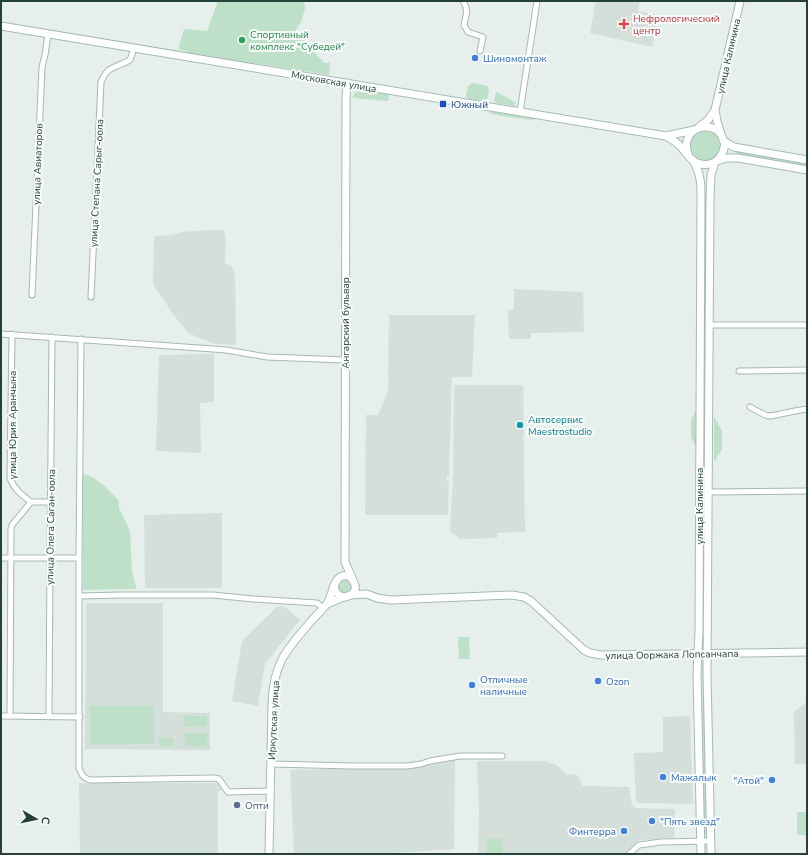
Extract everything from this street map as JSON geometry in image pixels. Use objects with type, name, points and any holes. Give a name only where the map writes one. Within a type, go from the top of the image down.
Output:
[{"type":"main road","name":"улица Калинина","points":[[695,130],[708,120],[715,110],[740,1]]},
{"type":"main road","name":"Московская улица","points":[[1,26],[666,136],[695,130]]},
{"type":"main road","name":"Ангарский бульвар","points":[[336,582],[345,562],[346,98],[348,83]]},
{"type":"main road","name":"улица Калинина","points":[[715,110],[722,138]]},
{"type":"main road","points":[[716,161],[724,150],[722,138],[719,132],[710,128],[700,127],[691,133],[686,146],[688,154],[697,163],[708,165],[727,158],[738,158],[807,170]]},
{"type":"main road","name":"Московская улица","points":[[666,136],[679,144],[688,154]]},
{"type":"main road","points":[[722,138],[734,147],[807,160]]},
{"type":"main road","name":"улица Калинина","points":[[693,160],[698,168],[701,183],[698,654],[701,854]]},
{"type":"main road","name":"улица Калинина","points":[[711,854],[708,654],[710,183],[712,169],[716,161]]},
{"type":"main road","points":[[701,264],[710,264]]},
{"type":"main road","points":[[700,474],[708,474]]},
{"type":"main road","name":"Ангарский бульвар","points":[[345,562],[354,581]]},
{"type":"main road","points":[[343,576],[347,576],[354,581],[354,590],[347,596],[335,592],[336,582],[343,576]]},
{"type":"main road","name":"улица Ооржака Лопсанчапа","points":[[354,581],[367,594],[377,598],[390,600],[524,597],[531,601],[584,650],[590,653],[606,656],[807,652]]},
{"type":"main road","name":"Иркутская улица","points":[[269,854],[273,684],[280,662],[287,650],[325,606],[336,582]]},
{"type":"main road","name":"улица Ооржака Лопсанчапа","points":[[347,596],[367,594]]},
{"type":"main road","name":"Иркутская улица","points":[[325,606],[347,596]]},
{"type":"street","points":[[463,1],[467,10],[464,25],[468,32],[483,37],[480,51]]},
{"type":"street","points":[[520,112],[537,1]]},
{"type":"street","name":"улица Авиаторов","points":[[32,295],[42,67],[48,34]]},
{"type":"street","name":"улица Степана Сарыг-оола","points":[[91,297],[101,82],[104,74],[108,70],[130,60],[134,48]]},
{"type":"street","points":[[710,325],[807,325]]},
{"type":"street","points":[[1,334],[226,350],[267,357],[345,360]]},
{"type":"street","name":"улица Юрия Аранчына","points":[[12,334],[10,478],[15,489],[31,502]]},
{"type":"street","name":"улица Олега Саган-оола","points":[[49,717],[52,337]]},
{"type":"street","points":[[81,339],[79,558],[79,768],[81,775],[90,780],[214,778],[219,779],[228,792],[270,791]]},
{"type":"street","points":[[739,371],[807,370]]},
{"type":"street","points":[[750,407],[765,415],[771,416],[807,409]]},
{"type":"street","points":[[708,492],[807,491]]},
{"type":"street","points":[[10,716],[11,529],[12,525],[31,502],[50,502]]},
{"type":"street","points":[[1,558],[79,558]]},
{"type":"street","points":[[80,596],[213,595],[317,603],[325,606]]},
{"type":"street","points":[[1,716],[80,717]]},
{"type":"street","points":[[271,764],[407,766],[456,757],[502,756]]},
{"type":"street","points":[[629,854],[639,845],[662,842],[711,841]]},
{"type":"shaded area","name":"Нефрологический центр","points":[[596,1],[640,1],[638,11],[659,15],[652,47],[590,33]]},
{"type":"shaded area","points":[[208,230],[224,230],[226,241],[225,263],[232,267],[235,276],[236,345],[215,344],[188,333],[153,284],[155,236]]},
{"type":"shaded area","points":[[514,289],[583,292],[584,332],[531,333],[531,339],[509,339],[508,310],[514,309]]},
{"type":"shaded area","points":[[389,315],[475,315],[472,377],[452,377],[449,476],[447,476],[447,481],[449,482],[448,515],[365,515],[366,415],[378,415],[388,391]]},
{"type":"shaded area","points":[[214,354],[214,402],[200,403],[201,453],[156,451],[159,355]]},
{"type":"shaded area","points":[[454,385],[523,385],[525,532],[497,533],[497,538],[460,539],[450,531],[453,477]]},
{"type":"shaded area","points":[[222,513],[222,588],[145,588],[144,515]]},
{"type":"shaded area","points":[[86,603],[163,603],[163,712],[210,713],[210,750],[85,749]]},
{"type":"shaded area","points":[[278,606],[285,607],[300,620],[265,664],[258,706],[232,701],[242,641]]},
{"type":"shaded area","points":[[807,702],[807,764],[795,764],[794,712]]},
{"type":"shaded area","name":"Мажалык","points":[[690,716],[693,804],[636,802],[634,753],[663,752],[663,717]]},
{"type":"shaded area","points":[[455,760],[454,849],[378,854],[294,854],[290,770],[414,767]]},
{"type":"shaded area","points":[[477,761],[544,761],[557,765],[566,774],[577,775],[583,786],[629,787],[632,805],[636,808],[675,809],[674,838],[639,840],[624,854],[478,854],[479,813]]},
{"type":"shaded area","points":[[79,783],[221,783],[221,791],[218,791],[218,854],[80,854]]},
{"type":"green space","name":"Спортивный комплекс \"Субедей\"","points":[[218,1],[304,1],[305,9],[301,22],[295,31],[324,63],[330,63],[329,75],[187,52],[178,49],[184,29],[207,31]]},
{"type":"green space","points":[[473,83],[488,86],[489,91],[487,101],[484,102],[467,98],[468,86]]},
{"type":"green space","points":[[362,89],[388,94],[388,101],[352,98],[356,92]]},
{"type":"green space","points":[[496,92],[515,102],[516,104],[514,106],[496,103],[494,101]]},
{"type":"green space","points":[[495,110],[540,118],[532,120],[489,113]]},
{"type":"green space","points":[[705,129],[716,134],[721,145],[716,156],[705,161],[694,156],[689,145],[694,134]]},
{"type":"green space","points":[[732,150],[807,163],[807,166],[737,154]]},
{"type":"green space","points":[[705,271],[708,271],[707,473],[704,473]]},
{"type":"green space","points":[[697,409],[698,449],[691,438],[691,419]]},
{"type":"green space","points":[[714,417],[722,431],[722,449],[714,462]]},
{"type":"green space","points":[[83,474],[98,481],[119,501],[119,508],[130,531],[132,572],[136,589],[83,590]]},
{"type":"green space","points":[[348,578],[353,585],[350,593],[340,594],[336,584],[339,580]]},
{"type":"green space","points":[[458,637],[469,637],[470,659],[459,659]]},
{"type":"green space","points":[[702,667],[704,668],[707,834],[704,834]]},
{"type":"green space","points":[[90,706],[154,706],[154,744],[90,744]]},
{"type":"green space","points":[[185,716],[207,716],[206,727],[184,726]]},
{"type":"green space","points":[[185,733],[207,733],[207,747],[185,746]]},
{"type":"green space","points":[[159,737],[173,738],[173,746],[159,746]]},
{"type":"green space","points":[[797,812],[807,812],[807,835],[797,835]]},
{"type":"green space","points":[[502,838],[503,854],[487,854],[486,839]]},
{"type":"place","name":"Нефрологический центр","points":[[624,24]]},
{"type":"place","name":"Спортивный комплекс \"Субедей\"","points":[[242,40]]},
{"type":"place","name":"Шиномонтаж","points":[[475,58]]},
{"type":"place","name":"Южный","points":[[443,104]]},
{"type":"place","name":"Автосервис Maestrostudio","points":[[520,425]]},
{"type":"place","name":"Ozon","points":[[598,681]]},
{"type":"place","name":"Отличные наличные","points":[[472,685]]},
{"type":"place","name":"Мажалык","points":[[663,777]]},
{"type":"place","name":"\"Атой\"","points":[[772,780]]},
{"type":"place","name":"Опти","points":[[237,805]]},
{"type":"place","name":"\"Пять звезд\"","points":[[652,821]]},
{"type":"place","name":"Финтерра","points":[[624,831]]}]
